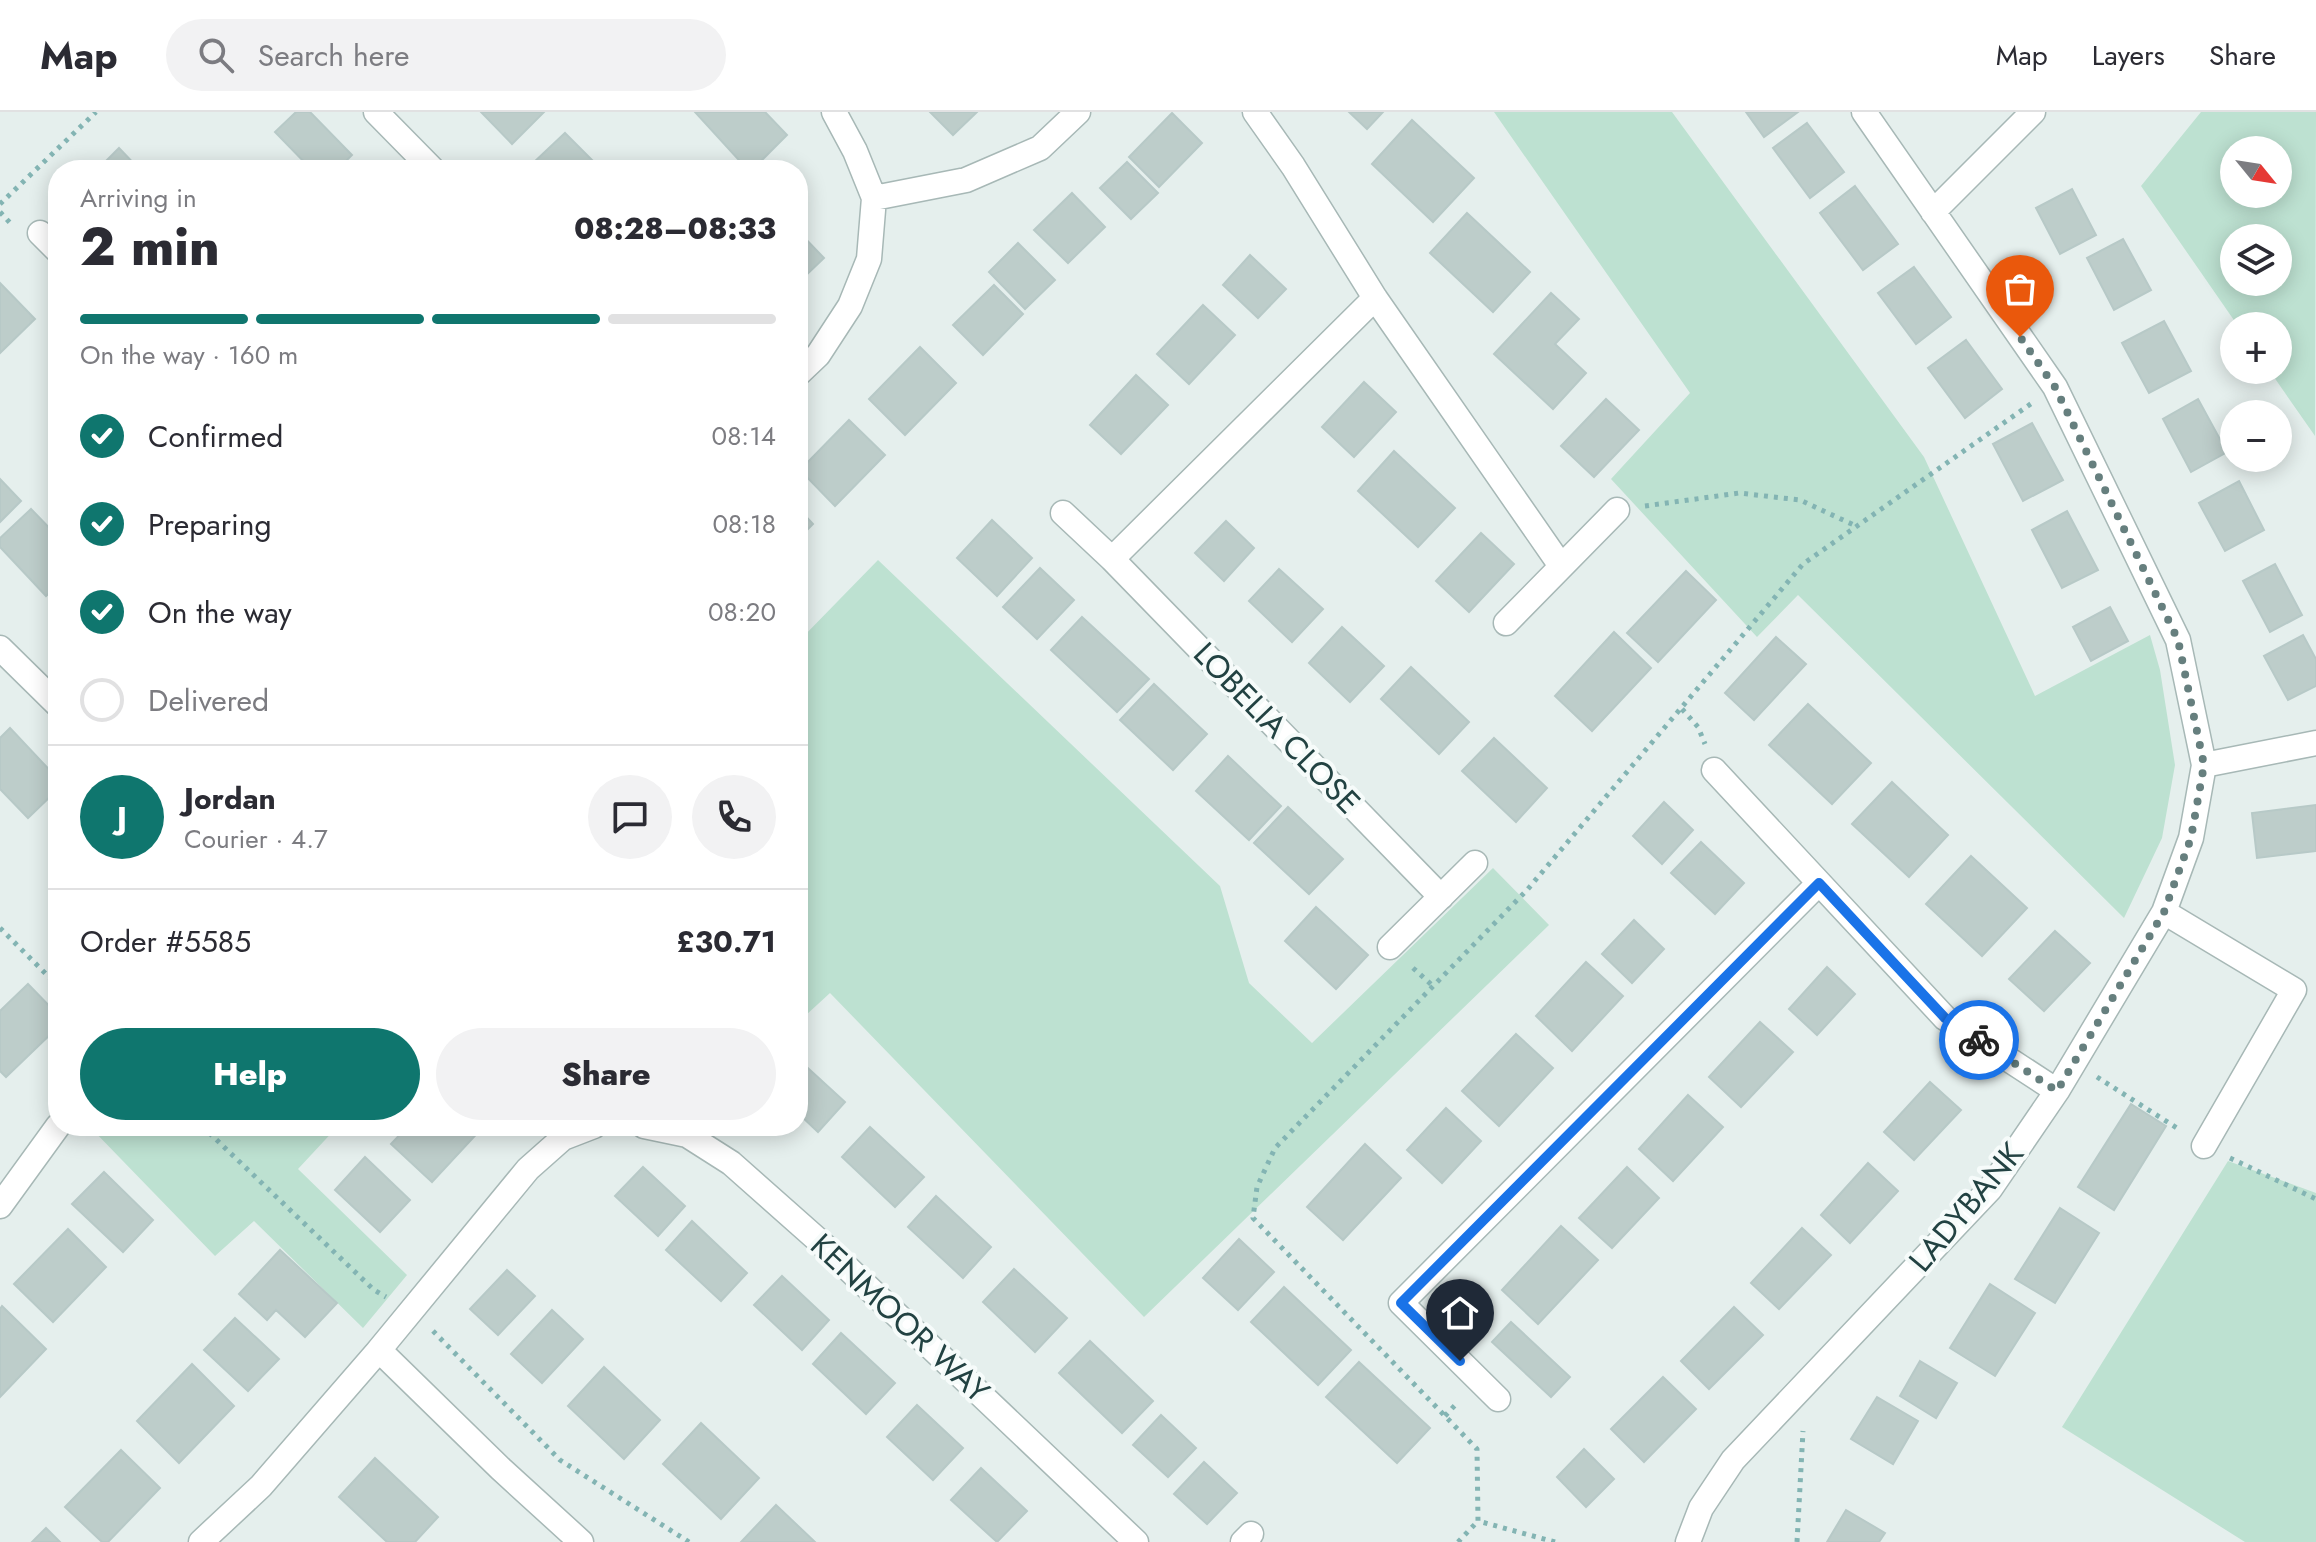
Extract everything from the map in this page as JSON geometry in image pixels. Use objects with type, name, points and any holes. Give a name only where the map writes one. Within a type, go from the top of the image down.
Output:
[{"type":"street","points":[[376,112],[423,160]]},
{"type":"street","points":[[808,364],[818,355],[850,306],[869,259],[874,198],[855,151],[834,112]]},
{"type":"street","points":[[874,198],[966,180],[1040,148],[1078,112]]},
{"type":"street","points":[[1255,112],[1293,166],[1375,298],[1561,566]]},
{"type":"street","name":"LADYBANK","points":[[1688,1542],[1701,1508],[1733,1460],[1990,1189],[2057,1091],[2164,912],[2191,838],[2204,765],[2178,640],[2055,387],[1864,112]]},
{"type":"street","points":[[1933,212],[2033,112]]},
{"type":"street","points":[[40,233],[48,241]]},
{"type":"street","points":[[1112,559],[1375,298]]},
{"type":"street","points":[[1506,623],[1617,510]]},
{"type":"street","name":"LOBELIA CLOSE","points":[[1063,513],[1112,559],[1441,897]]},
{"type":"street","points":[[0,648],[48,695]]},
{"type":"street","points":[[2204,765],[2316,743]]},
{"type":"street","points":[[1714,770],[1945,1018],[2057,1091]]},
{"type":"street","points":[[1390,947],[1475,863]]},
{"type":"street","points":[[1498,1399],[1401,1303],[1819,883]]},
{"type":"street","points":[[2164,912],[2294,990],[2204,1146]]},
{"type":"street","points":[[0,1206],[51,1136]]},
{"type":"street","points":[[201,1542],[261,1486],[379,1350],[528,1169],[568,1136]]},
{"type":"street","name":"KENMOOR WAY","points":[[689,1136],[731,1163],[819,1241],[1136,1542]]},
{"type":"street","points":[[379,1350],[581,1542]]},
{"type":"path","points":[[0,204],[96,112]]},
{"type":"path","points":[[1458,1542],[1478,1521],[1477,1449],[1253,1218],[1257,1187],[1275,1148],[1527,890],[1803,564],[2055,387]]},
{"type":"path","points":[[1617,510],[1739,493],[1800,500],[1857,526]]},
{"type":"path","points":[[1682,709],[1698,727],[1714,770]]},
{"type":"path","points":[[0,928],[48,976]]},
{"type":"path","points":[[212,1136],[374,1290],[426,1323],[560,1460],[689,1542]]},
{"type":"path","points":[[1797,1542],[1805,1383]]},
{"type":"path","points":[[1478,1521],[1555,1542]]},
{"type":"green space","points":[[1494,112],[1672,112],[1924,457],[2035,696],[2150,635],[2160,670],[2175,765],[2162,838],[2124,918],[1798,595],[1757,637],[1611,479],[1690,393]]},
{"type":"green space","points":[[2201,112],[2316,112],[2315,436],[2279,384],[2292,384],[2292,312],[2228,312],[2141,186]]},
{"type":"green space","points":[[878,560],[1220,886],[1249,983],[1312,1043],[1493,868],[1549,925],[1144,1317],[830,993],[808,1013],[808,632]]},
{"type":"green space","points":[[99,1136],[329,1136],[298,1169],[407,1275],[363,1328],[254,1221],[215,1256]]},
{"type":"green space","points":[[2228,1161],[2316,1193],[2316,1542],[2245,1542],[2062,1427]]},
{"type":"building","points":[[296,112],[310,112],[352,155],[347,160],[302,160],[275,132]]},
{"type":"building","points":[[481,112],[544,112],[512,144]]},
{"type":"building","points":[[695,112],[765,112],[787,135],[762,160],[739,160]]},
{"type":"building","points":[[930,112],[977,112],[953,135]]},
{"type":"building","points":[[1349,112],[1383,112],[1367,129]]},
{"type":"building","points":[[1746,112],[1798,112],[1764,137]]},
{"type":"building","points":[[1172,113],[1202,143],[1159,187],[1129,157]]},
{"type":"building","points":[[1412,120],[1474,178],[1433,222],[1372,164]]},
{"type":"building","points":[[1807,123],[1844,172],[1810,198],[1773,148]]},
{"type":"building","points":[[565,133],[592,160],[536,160]]},
{"type":"building","points":[[119,148],[130,160],[107,160]]},
{"type":"building","points":[[1127,162],[1158,193],[1131,219],[1100,188]]},
{"type":"building","points":[[1855,186],[1898,244],[1863,270],[1820,213]]},
{"type":"building","points":[[2072,189],[2096,235],[2060,254],[2036,208]]},
{"type":"building","points":[[1072,193],[1105,227],[1068,263],[1034,230]]},
{"type":"building","points":[[1467,213],[1530,272],[1493,312],[1430,253]]},
{"type":"building","points":[[2123,239],[2151,290],[2114,310],[2087,258]]},
{"type":"building","points":[[808,241],[824,258],[808,273]]},
{"type":"building","points":[[1018,243],[1055,280],[1025,309],[989,272]]},
{"type":"building","points":[[1250,255],[1286,289],[1258,318],[1223,285]]},
{"type":"building","points":[[1914,267],[1951,317],[1916,344],[1878,293]]},
{"type":"building","points":[[0,283],[35,319],[0,353]]},
{"type":"building","points":[[994,285],[1023,314],[983,355],[953,325]]},
{"type":"building","points":[[1551,293],[1579,319],[1555,344],[1586,373],[1553,409],[1494,354]]},
{"type":"building","points":[[1203,305],[1235,335],[1189,384],[1157,354]]},
{"type":"building","points":[[2164,321],[2191,371],[2149,393],[2122,343]]},
{"type":"building","points":[[1966,340],[2002,389],[1965,418],[1928,368]]},
{"type":"building","points":[[920,347],[956,383],[905,435],[869,399]]},
{"type":"building","points":[[1136,375],[1168,405],[1121,454],[1090,425]]},
{"type":"building","points":[[1364,382],[1396,412],[1354,457],[1322,427]]},
{"type":"building","points":[[1606,399],[1639,430],[1594,477],[1561,446]]},
{"type":"building","points":[[2198,399],[2220,439],[2220,456],[2191,472],[2163,419]]},
{"type":"building","points":[[849,420],[885,455],[835,506],[808,478],[808,462]]},
{"type":"building","points":[[2032,423],[2063,480],[2023,501],[1993,444]]},
{"type":"building","points":[[1394,451],[1455,508],[1418,547],[1358,491]]},
{"type":"building","points":[[0,479],[21,501],[0,522]]},
{"type":"building","points":[[2239,481],[2264,530],[2225,551],[2199,503]]},
{"type":"building","points":[[31,509],[48,527],[46,596],[0,547],[0,538]]},
{"type":"building","points":[[2067,511],[2098,570],[2062,588],[2032,530]]},
{"type":"building","points":[[992,520],[1032,558],[997,596],[957,558]]},
{"type":"building","points":[[1226,521],[1254,548],[1224,581],[1195,553]]},
{"type":"building","points":[[1481,533],[1514,564],[1469,612],[1436,581]]},
{"type":"building","points":[[2275,564],[2302,615],[2270,632],[2243,581]]},
{"type":"building","points":[[1040,568],[1074,600],[1037,639],[1003,607]]},
{"type":"building","points":[[1279,569],[1323,609],[1292,642],[1249,601]]},
{"type":"building","points":[[1686,571],[1716,600],[1658,662],[1627,633]]},
{"type":"building","points":[[2110,607],[2128,641],[2091,661],[2073,627]]},
{"type":"building","points":[[1082,617],[1149,679],[1117,712],[1051,650]]},
{"type":"building","points":[[1342,627],[1384,666],[1350,702],[1309,663]]},
{"type":"building","points":[[1614,632],[1651,668],[1592,731],[1555,696]]},
{"type":"building","points":[[2303,635],[2316,659],[2316,686],[2288,700],[2264,656]]},
{"type":"building","points":[[1776,637],[1806,664],[1754,720],[1725,693]]},
{"type":"building","points":[[1411,667],[1469,722],[1439,754],[1381,699]]},
{"type":"building","points":[[1154,684],[1207,734],[1173,770],[1120,720]]},
{"type":"building","points":[[1808,704],[1871,763],[1832,804],[1769,745]]},
{"type":"building","points":[[10,728],[48,768],[48,799],[28,818],[0,789],[0,738]]},
{"type":"building","points":[[1494,738],[1547,788],[1516,822],[1462,771]]},
{"type":"building","points":[[1228,756],[1281,806],[1249,840],[1196,791]]},
{"type":"building","points":[[1892,782],[1948,835],[1909,877],[1852,824]]},
{"type":"building","points":[[1664,802],[1693,830],[1662,864],[1633,836]]},
{"type":"building","points":[[2316,805],[2316,851],[2257,858],[2252,813]]},
{"type":"building","points":[[1288,807],[1343,859],[1309,894],[1254,843]]},
{"type":"building","points":[[1701,842],[1744,883],[1715,914],[1671,873]]},
{"type":"building","points":[[1971,856],[2027,908],[1982,956],[1926,904]]},
{"type":"building","points":[[1316,907],[1368,955],[1336,989],[1285,941]]},
{"type":"building","points":[[1634,920],[1664,949],[1632,983],[1602,954]]},
{"type":"building","points":[[2055,931],[2090,963],[2044,1011],[2009,979]]},
{"type":"building","points":[[1586,962],[1623,996],[1572,1051],[1536,1016]]},
{"type":"building","points":[[1827,967],[1855,994],[1817,1035],[1789,1009]]},
{"type":"building","points":[[28,984],[48,1005],[48,1037],[6,1077],[0,1071],[0,1011]]},
{"type":"building","points":[[1760,1022],[1793,1052],[1741,1107],[1709,1077]]},
{"type":"building","points":[[1516,1034],[1553,1068],[1499,1126],[1462,1091]]},
{"type":"building","points":[[808,1068],[845,1102],[818,1132],[808,1122]]},
{"type":"building","points":[[1930,1082],[1961,1110],[1914,1160],[1884,1132]]},
{"type":"building","points":[[1688,1095],[1723,1127],[1673,1181],[1639,1149]]},
{"type":"building","points":[[2131,1104],[2166,1126],[2114,1210],[2078,1187]]},
{"type":"building","points":[[1446,1108],[1481,1141],[1442,1183],[1407,1150]]},
{"type":"building","points":[[870,1127],[924,1177],[895,1207],[842,1157]]},
{"type":"building","points":[[399,1136],[475,1136],[432,1182],[391,1144]]},
{"type":"building","points":[[1365,1144],[1401,1178],[1343,1240],[1307,1207]]},
{"type":"building","points":[[365,1157],[410,1200],[380,1232],[335,1190]]},
{"type":"building","points":[[1868,1163],[1898,1191],[1850,1243],[1821,1215]]},
{"type":"building","points":[[643,1167],[685,1206],[658,1236],[615,1196]]},
{"type":"building","points":[[1627,1167],[1659,1198],[1612,1248],[1579,1218]]},
{"type":"building","points":[[104,1172],[153,1220],[123,1252],[72,1204]]},
{"type":"building","points":[[936,1196],[991,1247],[963,1278],[908,1227]]},
{"type":"building","points":[[2060,1208],[2099,1233],[2055,1303],[2015,1279]]},
{"type":"building","points":[[692,1221],[747,1273],[721,1301],[666,1250]]},
{"type":"building","points":[[1561,1226],[1598,1260],[1538,1324],[1502,1290]]},
{"type":"building","points":[[1802,1228],[1831,1255],[1779,1309],[1751,1283]]},
{"type":"building","points":[[68,1229],[106,1267],[53,1322],[14,1284]]},
{"type":"building","points":[[1239,1239],[1274,1272],[1238,1310],[1203,1278]]},
{"type":"building","points":[[280,1250],[337,1303],[305,1337],[276,1310],[267,1320],[239,1294]]},
{"type":"building","points":[[1014,1269],[1067,1318],[1035,1352],[983,1302]]},
{"type":"building","points":[[507,1270],[535,1296],[498,1335],[470,1309]]},
{"type":"building","points":[[782,1276],[829,1320],[802,1350],[754,1305]]},
{"type":"building","points":[[1990,1284],[2035,1313],[1995,1376],[1950,1348]]},
{"type":"building","points":[[1284,1287],[1351,1350],[1318,1385],[1251,1322]]},
{"type":"building","points":[[2,1306],[46,1349],[0,1397],[0,1309]]},
{"type":"building","points":[[1734,1307],[1763,1335],[1709,1389],[1681,1361]]},
{"type":"building","points":[[552,1310],[583,1339],[542,1383],[511,1354]]},
{"type":"building","points":[[235,1318],[279,1359],[248,1391],[204,1350]]},
{"type":"building","points":[[1511,1322],[1570,1377],[1551,1397],[1492,1342]]},
{"type":"building","points":[[841,1333],[895,1383],[866,1414],[813,1364]]},
{"type":"building","points":[[1090,1341],[1153,1401],[1122,1433],[1059,1373]]},
{"type":"building","points":[[1920,1361],[1957,1383],[1936,1418],[1900,1396]]},
{"type":"building","points":[[1359,1362],[1430,1428],[1397,1463],[1326,1397]]},
{"type":"building","points":[[192,1364],[234,1406],[179,1463],[137,1421]]},
{"type":"building","points":[[604,1367],[660,1420],[624,1459],[568,1406]]},
{"type":"building","points":[[1663,1377],[1696,1409],[1644,1462],[1611,1429]]},
{"type":"building","points":[[1877,1397],[1918,1421],[1893,1464],[1851,1439]]},
{"type":"building","points":[[917,1405],[963,1448],[933,1480],[887,1437]]},
{"type":"building","points":[[1161,1415],[1196,1448],[1168,1477],[1133,1445]]},
{"type":"building","points":[[701,1423],[759,1478],[721,1519],[663,1464]]},
{"type":"building","points":[[1584,1449],[1614,1479],[1586,1507],[1557,1477]]},
{"type":"building","points":[[121,1450],[160,1488],[108,1542],[102,1542],[65,1507]]},
{"type":"building","points":[[375,1458],[438,1517],[415,1542],[387,1542],[339,1497]]},
{"type":"building","points":[[1204,1462],[1237,1493],[1207,1524],[1174,1494]]},
{"type":"building","points":[[981,1468],[1027,1511],[997,1542],[951,1500]]},
{"type":"building","points":[[776,1505],[815,1542],[741,1542]]},
{"type":"building","points":[[1846,1510],[1885,1533],[1879,1542],[1827,1542]]},
{"type":"building","points":[[46,1528],[60,1542],[32,1542]]},
{"type":"way so far","points":[[1979,1040],[2057,1091],[2164,912],[2191,838],[2204,765],[2178,640],[2055,387],[2020,337]]},
{"type":"route","points":[[1460,1361],[1401,1303],[1819,883],[1945,1018],[1979,1040]]}]
